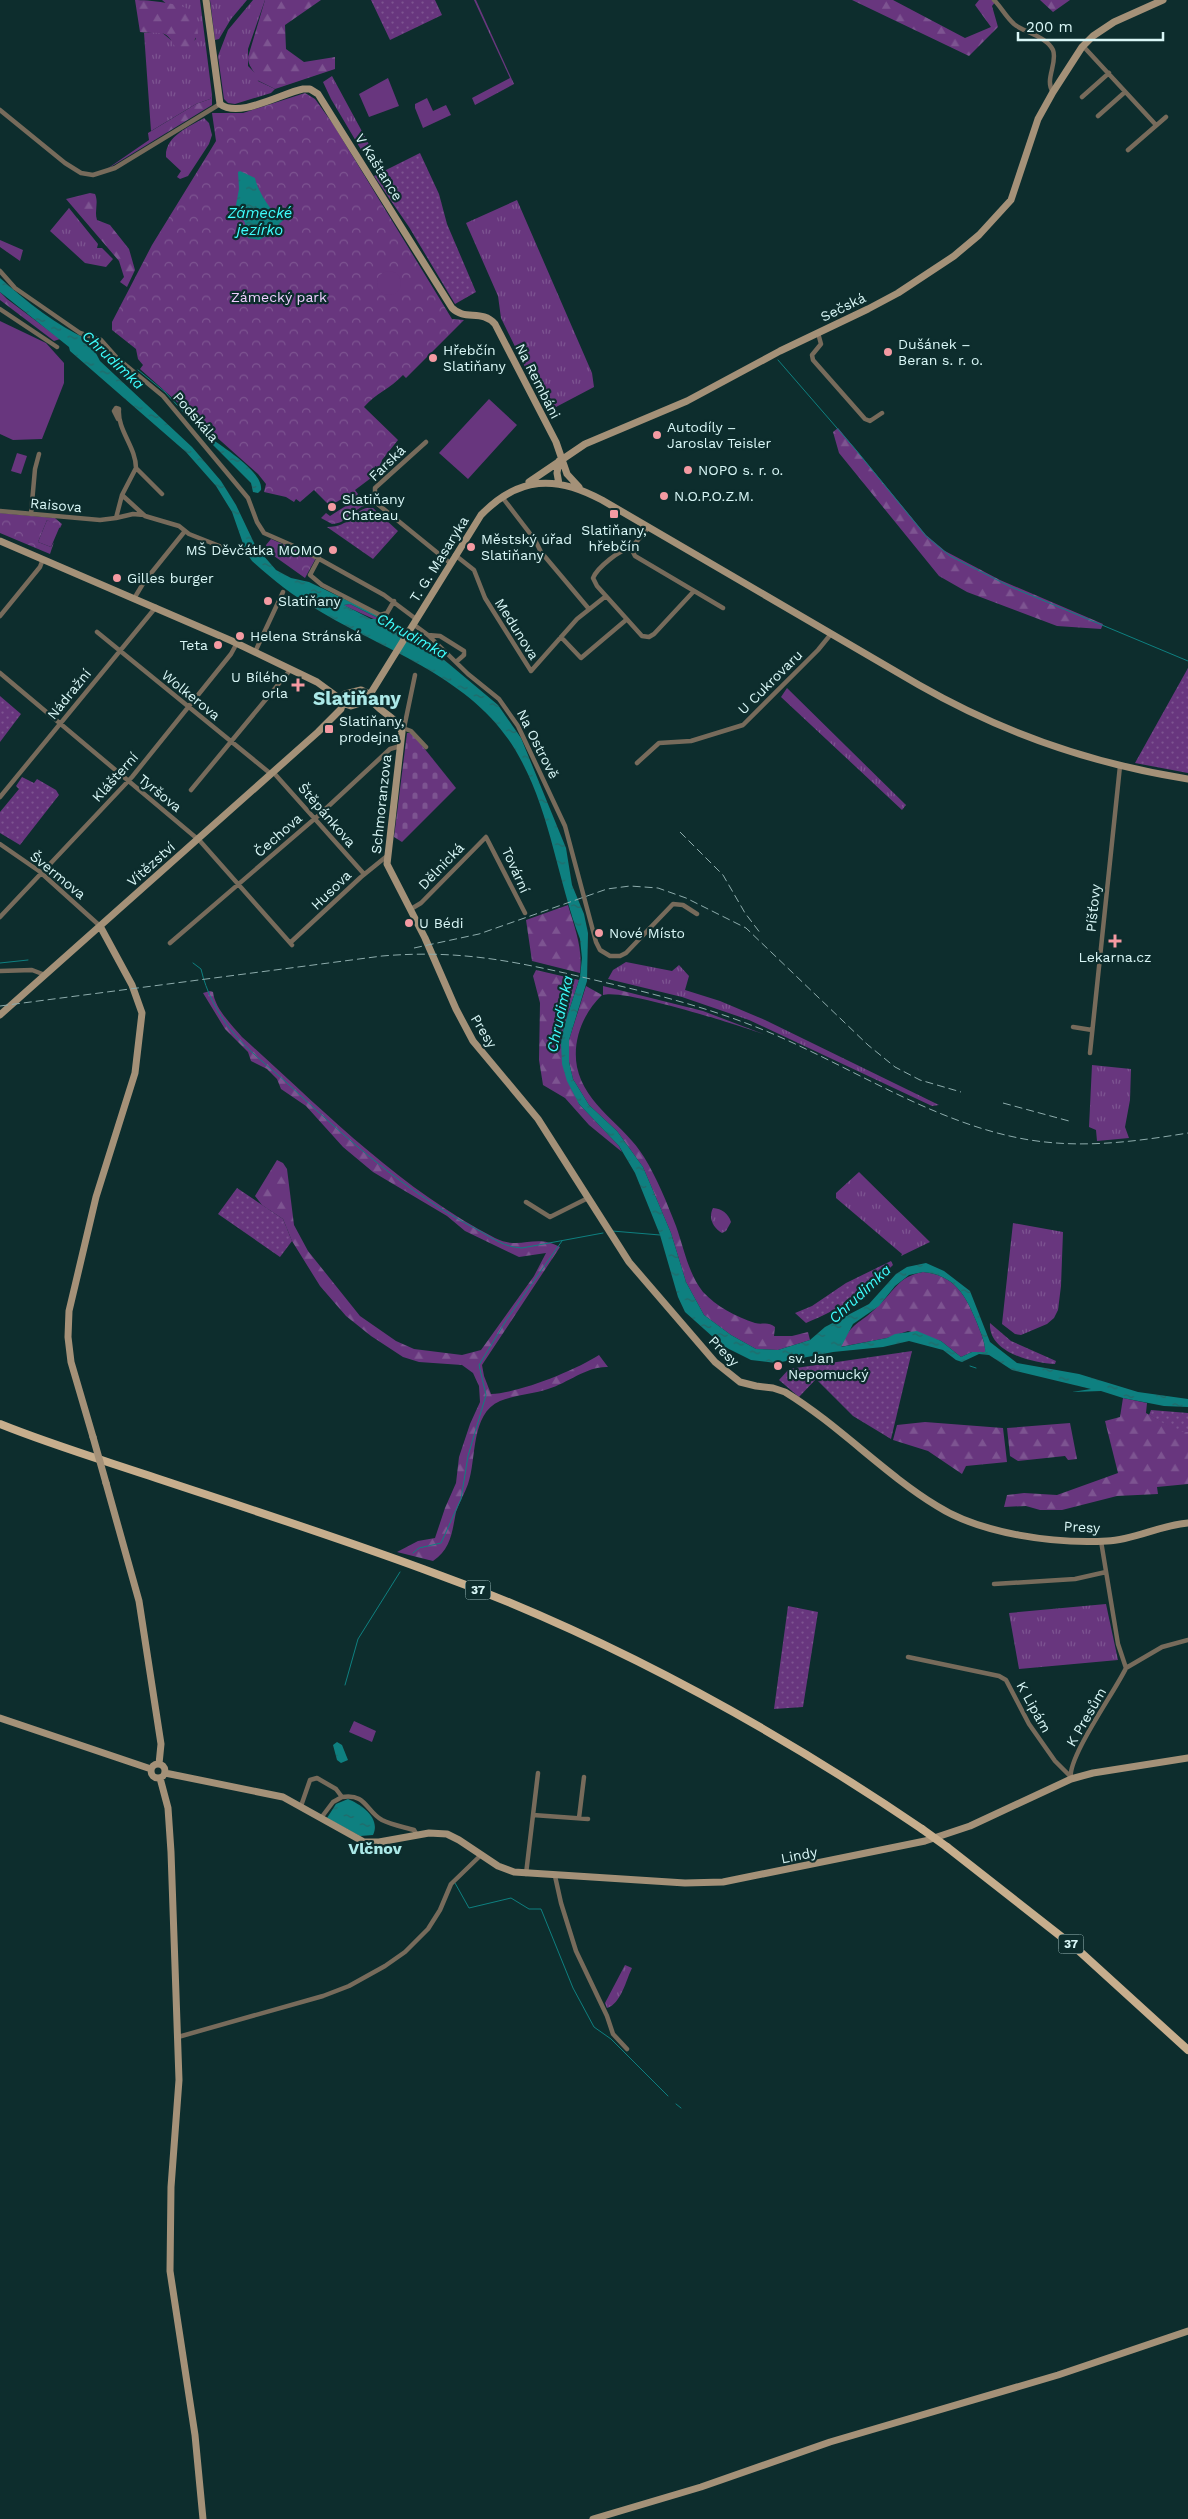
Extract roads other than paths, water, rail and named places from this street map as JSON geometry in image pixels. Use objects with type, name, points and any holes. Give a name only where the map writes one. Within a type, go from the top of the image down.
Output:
[{"type":"main road","name":"37","points":[[0,1424],[426,1570],[556,1622],[658,1671],[737,1713],[842,1776],[922,1829],[1077,1949],[1188,2050]]},
{"type":"street","points":[[0,110],[65,163],[81,173],[92,175],[115,168],[220,104],[206,0]]},
{"type":"street","name":"Sečská","points":[[994,0],[1015,26],[1044,41],[1052,48],[1054,58],[1050,87],[1052,92]]},
{"type":"street","name":"Sečská","points":[[509,492],[540,475],[590,441],[687,401],[898,293],[954,256],[979,235],[1012,197],[1038,119],[1052,92],[1083,46],[1114,22],[1163,0]]},
{"type":"street","points":[[1083,46],[1156,125]]},
{"type":"street","points":[[1082,98],[1109,74]]},
{"type":"street","name":"V Kaštance","points":[[220,104],[226,108],[236,109],[299,89],[310,89],[316,92],[331,113],[452,308],[462,314],[488,318]]},
{"type":"street","points":[[1098,116],[1125,92]]},
{"type":"street","points":[[1128,150],[1166,116]]},
{"type":"street","name":"Podskála","points":[[0,271],[15,288],[80,333],[101,340],[117,358],[158,392],[196,434],[248,498],[257,522],[264,533],[319,558]]},
{"type":"street","points":[[1,309],[57,347]]},
{"type":"street","name":"Na Rembáni","points":[[488,318],[499,332],[561,460]]},
{"type":"street","points":[[818,333],[822,343],[812,355],[813,360],[865,419],[870,421],[882,413]]},
{"type":"street","points":[[113,519],[122,494],[136,468],[135,460],[118,420]]},
{"type":"street","name":"Farská","points":[[426,442],[375,488],[376,504],[450,563]]},
{"type":"street","points":[[31,514],[35,469],[39,454]]},
{"type":"street","points":[[561,460],[574,483],[588,492]]},
{"type":"street","points":[[559,484],[557,473],[561,460]]},
{"type":"street","points":[[136,468],[162,494]]},
{"type":"street","points":[[559,484],[565,476],[566,470]]},
{"type":"street","name":"T. G. Masaryka","points":[[357,704],[366,702],[391,658],[478,518],[509,492],[535,483],[559,484],[588,492],[935,694],[984,718],[1049,745],[1120,766],[1188,779]]},
{"type":"street","points":[[122,494],[145,516],[178,526],[204,540],[232,551]]},
{"type":"street","points":[[502,497],[535,540],[541,552],[589,609]]},
{"type":"street","name":"Raisova","points":[[0,511],[113,519],[133,514],[145,516]]},
{"type":"street","points":[[649,527],[631,548],[620,552],[593,576],[596,584],[642,636],[650,636],[694,591]]},
{"type":"street","points":[[135,597],[144,582],[185,531]]},
{"type":"street","points":[[0,541],[156,606],[317,682],[344,692],[352,692]]},
{"type":"street","points":[[631,548],[635,557],[723,608]]},
{"type":"street","name":"Medunova","points":[[455,555],[474,570],[485,598],[530,671],[535,669],[589,609],[606,596]]},
{"type":"street","points":[[319,558],[310,575],[322,585],[380,615],[387,613],[394,601]]},
{"type":"street","name":"Na Ostrově","points":[[319,558],[394,601],[414,623],[499,700],[510,713],[531,752],[565,826],[596,942],[605,955],[615,957],[624,954],[673,904],[683,905],[697,914]]},
{"type":"street","points":[[0,616],[40,567],[43,559]]},
{"type":"street","points":[[255,652],[283,592]]},
{"type":"street","name":"Nádražní","points":[[0,797],[156,606]]},
{"type":"street","points":[[561,638],[581,658],[626,620]]},
{"type":"street","name":"Wolkerova","points":[[97,632],[188,708],[272,773]]},
{"type":"street","name":"U Cukrovaru","points":[[637,764],[657,744],[696,740],[743,725],[818,650],[831,634]]},
{"type":"street","name":"Na Ostrově","points":[[428,635],[440,636],[462,650],[464,655],[456,662]]},
{"type":"street","name":"Klášterní","points":[[0,917],[128,781],[231,654],[237,643]]},
{"type":"street","name":"T. G. Masaryka","points":[[362,690],[386,667]]},
{"type":"street","points":[[191,790],[291,669]]},
{"type":"street","name":"Tyršova","points":[[0,673],[198,839],[292,943]]},
{"type":"street","points":[[402,728],[415,675]]},
{"type":"street","points":[[317,682],[347,705],[369,706],[386,715]]},
{"type":"street","points":[[343,701],[344,695],[362,690],[367,692],[373,705],[402,728],[413,732],[426,747]]},
{"type":"street","name":"Vítězství","points":[[0,1015],[318,732],[340,709],[343,701]]},
{"type":"street","name":"Vítězství","points":[[318,732],[357,704]]},
{"type":"street","name":"Schmoranzova","points":[[402,728],[387,856],[390,870],[432,953]]},
{"type":"street","name":"Čechova","points":[[170,943],[315,818],[390,749],[400,746]]},
{"type":"street","name":"Píšťovy","points":[[1090,1053],[1120,766]]},
{"type":"street","name":"Štěpánkova","points":[[272,773],[364,874]]},
{"type":"street","name":"Dělnická","points":[[411,909],[421,903],[486,837]]},
{"type":"street","name":"Tovární","points":[[486,837],[525,913]]},
{"type":"street","name":"Švermova","points":[[0,844],[41,873],[100,926]]},
{"type":"street","name":"Husova","points":[[292,943],[364,874],[387,856]]},
{"type":"street","points":[[100,926],[126,974],[142,1010],[136,1066],[96,1197],[68,1319],[71,1362],[139,1601],[160,1744],[159,1764]]},
{"type":"street","name":"Presy","points":[[432,953],[473,1040],[538,1119],[629,1262],[715,1362],[732,1377],[748,1385],[773,1388],[789,1395],[925,1498],[952,1514],[990,1528],[1018,1535],[1101,1541],[1123,1539],[1164,1526],[1188,1523]]},
{"type":"street","points":[[0,971],[30,970],[45,975]]},
{"type":"street","points":[[1074,1027],[1092,1030]]},
{"type":"street","points":[[526,1202],[550,1218],[588,1198]]},
{"type":"street","points":[[1101,1541],[1118,1644],[1126,1668],[1162,1647],[1188,1640]]},
{"type":"street","points":[[994,1584],[1075,1579],[1106,1572]]},
{"type":"street","name":"K Lipám","points":[[908,1657],[1004,1678],[1011,1686],[1025,1717],[1040,1741],[1070,1777]]},
{"type":"street","name":"K Presům","points":[[1070,1777],[1080,1749],[1126,1668]]},
{"type":"street","points":[[0,1718],[151,1769]]},
{"type":"street","name":"Lindy","points":[[162,1775],[270,1794],[300,1806],[349,1836],[364,1842],[379,1842],[417,1835],[447,1834],[501,1867],[526,1874],[698,1884],[758,1876],[910,1845],[955,1832],[1070,1777],[1188,1758]]},
{"type":"street","points":[[151,1769],[159,1764]]},
{"type":"street","points":[[159,1764],[164,1767],[162,1775],[168,1808],[171,1852],[179,2080],[171,2187],[170,2272],[194,2435],[203,2519]]},
{"type":"street","points":[[151,1769],[153,1776],[162,1775]]},
{"type":"street","points":[[526,1874],[538,1774]]},
{"type":"street","points":[[300,1806],[313,1778],[333,1787],[342,1797]]},
{"type":"street","points":[[579,1818],[584,1778]]},
{"type":"street","points":[[321,1818],[335,1801],[342,1797],[350,1796],[363,1801],[383,1820],[414,1830],[417,1835]]},
{"type":"street","points":[[532,1815],[588,1818]]},
{"type":"street","points":[[178,2037],[323,1996],[380,1970],[399,1957],[428,1928],[440,1910],[454,1882],[481,1855]]},
{"type":"street","points":[[555,1876],[566,1920],[578,1956],[608,2016],[612,2032],[627,2049]]},
{"type":"street","points":[[594,2519],[701,2487],[830,2442],[1058,2375],[1188,2331]]},
{"type":"water","name":"Zámecké jezírko","points":[[240,171],[255,178],[271,209],[286,209],[289,214],[271,233],[259,240],[248,238],[245,223],[236,205],[239,189],[238,172]]},
{"type":"water","name":"Chrudimka","points":[[0,278],[43,313],[65,328],[89,340],[100,361],[192,447],[221,481],[236,505],[256,547],[276,570],[291,578],[309,582],[392,622],[418,638],[498,705],[521,738],[566,848],[572,885],[584,914],[588,933],[587,981],[569,1040],[569,1062],[573,1079],[589,1105],[617,1131],[643,1167],[671,1233],[686,1282],[704,1315],[731,1335],[756,1349],[778,1350],[810,1340],[825,1327],[869,1304],[896,1274],[907,1267],[926,1263],[944,1271],[970,1291],[990,1342],[1017,1363],[1079,1374],[1138,1392],[1188,1399],[1188,1407],[1164,1406],[1123,1398],[1101,1391],[1072,1392],[1091,1389],[1012,1370],[989,1355],[979,1354],[962,1362],[956,1360],[943,1350],[909,1341],[883,1347],[833,1352],[776,1363],[751,1360],[723,1346],[685,1312],[678,1297],[660,1235],[635,1173],[619,1146],[579,1104],[567,1081],[562,1064],[561,1042],[564,1026],[580,977],[582,958],[580,939],[532,783],[522,762],[504,733],[482,709],[458,689],[403,655],[307,604],[252,561],[246,552],[232,512],[216,486],[186,452],[70,351],[69,347],[0,292]],"holes":[[[350,604],[380,619],[371,619],[344,605]],[[923,1272],[943,1277],[958,1288],[973,1313],[985,1345],[985,1352],[972,1352],[961,1357],[941,1341],[917,1331],[895,1334],[887,1338],[841,1347],[853,1324],[879,1306],[895,1286],[909,1275]]]},
{"type":"water","points":[[205,434],[248,467],[260,483],[261,490],[258,493],[253,492],[251,483],[205,437]]},
{"type":"water","points":[[337,1742],[342,1745],[348,1760],[341,1763],[337,1760],[333,1745]]},
{"type":"water","points":[[348,1799],[369,1813],[374,1823],[373,1835],[360,1836],[327,1818],[336,1804]]},
{"type":"waterway","points":[[778,360],[856,450],[926,536],[950,556],[1011,587],[1188,661]]},
{"type":"waterway","name":"Chrudimka","points":[[138,370],[165,392],[205,435]]},
{"type":"waterway","points":[[0,963],[28,960]]},
{"type":"waterway","points":[[193,963],[201,969],[209,993],[221,1016],[243,1044],[377,1163],[426,1199],[494,1239],[516,1247],[522,1248],[603,1233]]},
{"type":"waterway","points":[[612,1231],[660,1235]]},
{"type":"waterway","points":[[413,1553],[419,1548],[441,1543],[461,1499],[468,1456],[486,1395],[479,1365],[507,1319],[562,1241]]},
{"type":"waterway","points":[[970,1366],[976,1368]]},
{"type":"waterway","points":[[345,1685],[358,1639],[400,1572]]},
{"type":"waterway","points":[[455,1883],[469,1908],[511,1898],[529,1909],[541,1909],[573,1988],[594,2027],[611,2039],[668,2096]]},
{"type":"waterway","points":[[676,2104],[681,2108]]},
{"type":"railway","points":[[680,832],[723,875],[745,913],[761,934]]},
{"type":"railway","points":[[414,948],[479,934],[607,889],[630,886],[658,888],[686,898],[746,928],[868,1045],[895,1067],[920,1080],[961,1092]]},
{"type":"railway","points":[[0,1006],[382,956],[412,954],[467,956],[494,959],[574,975],[699,1007],[791,1042],[934,1111],[994,1132],[1024,1139],[1066,1144],[1106,1143],[1188,1133]]},
{"type":"railway","points":[[1003,1103],[1069,1121]]},
{"type":"place","name":"Dušánek – Beran s. r. o.","points":[[888,352]]},
{"type":"place","name":"Hřebčín Slatiňany","points":[[433,358]]},
{"type":"place","name":"Autodíly – Jaroslav Teisler","points":[[657,435]]},
{"type":"place","name":"NOPO s. r. o.","points":[[688,470]]},
{"type":"place","name":"N.O.P.O.Z.M.","points":[[664,496]]},
{"type":"place","name":"Slatiňany Chateau","points":[[332,507]]},
{"type":"place","name":"Slatiňany, hřebčín","points":[[614,514]]},
{"type":"place","name":"Městský úřad Slatiňany","points":[[471,547]]},
{"type":"place","name":"MŠ Děvčátka MOMO","points":[[333,550]]},
{"type":"place","name":"Gilles burger","points":[[117,578]]},
{"type":"place","name":"Slatiňany","points":[[268,601]]},
{"type":"place","name":"Helena Stránská","points":[[240,636]]},
{"type":"place","name":"Teta","points":[[218,645]]},
{"type":"place","name":"U Bílého orla","points":[[298,685]]},
{"type":"place","name":"Slatiňany, prodejna","points":[[329,729]]},
{"type":"place","name":"U Bédi","points":[[409,923]]},
{"type":"place","name":"Nové Místo","points":[[599,933]]},
{"type":"place","name":"Lekarna.cz","points":[[1115,941]]},
{"type":"place","name":"sv. Jan Nepomucký","points":[[778,1366]]},
{"type":"district","name":"Slatiňany","points":[[357,698]]},
{"type":"district","name":"Vlčnov","points":[[375,1848]]},
{"type":"park label","name":"Zámecký park","points":[[279,297]]}]
